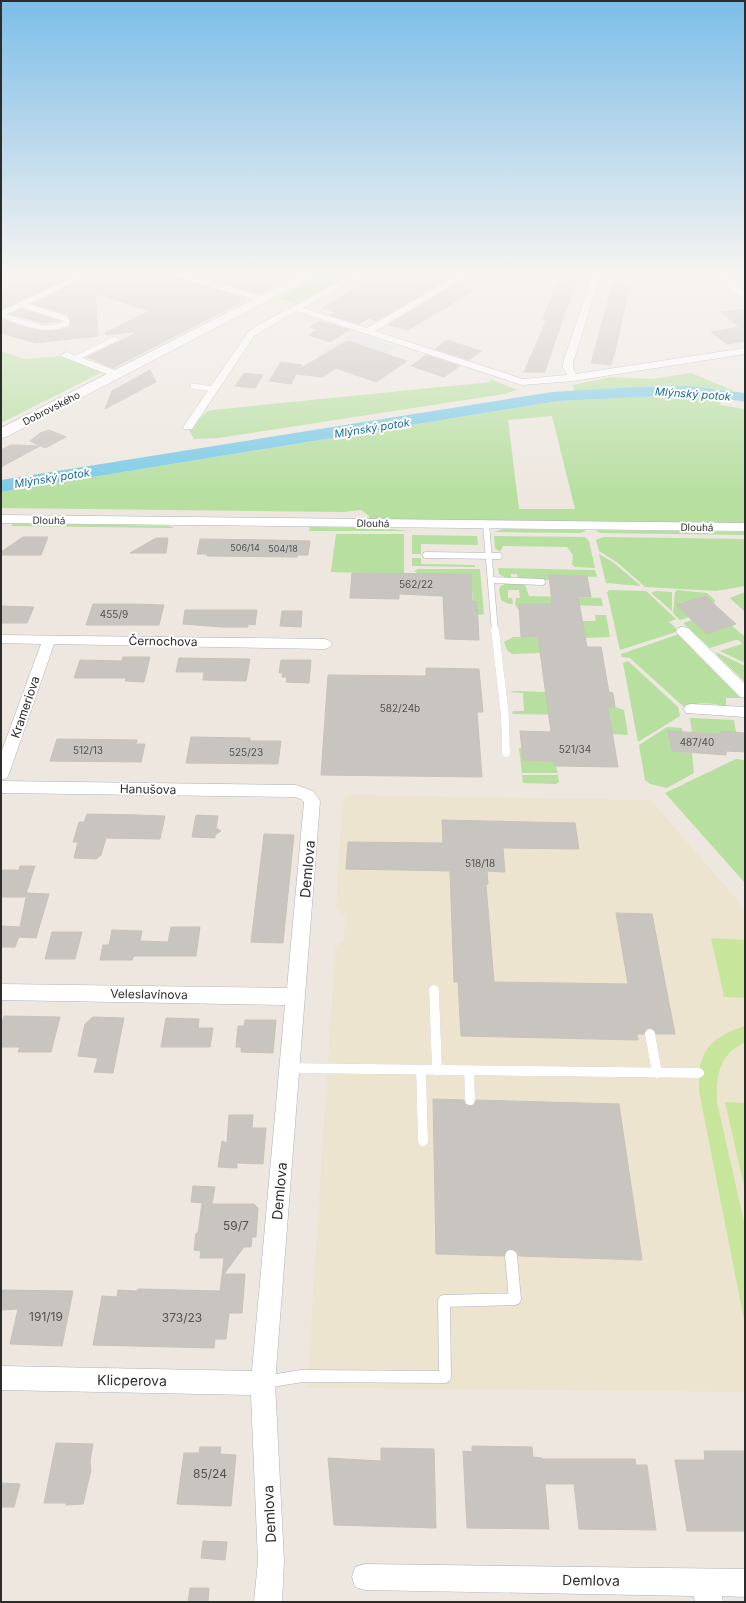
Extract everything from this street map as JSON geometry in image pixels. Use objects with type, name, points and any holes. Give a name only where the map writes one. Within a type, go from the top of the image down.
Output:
[{"type":"main road","name":"Dobrovského","points":[[1,434],[167,348]]},
{"type":"street","points":[[188,427],[242,348]]},
{"type":"street","points":[[416,348],[519,381],[530,382],[573,378],[745,351]]},
{"type":"street","points":[[573,348],[568,368],[573,378]]},
{"type":"street","points":[[71,357],[116,374]]},
{"type":"street","name":"Dlouhá","points":[[1,519],[745,527]]},
{"type":"street","points":[[683,631],[745,693]]},
{"type":"street","name":"Černochova","points":[[1,639],[325,644]]},
{"type":"street","name":"Krameriova","points":[[1,774],[48,640]]},
{"type":"street","points":[[691,709],[745,712]]},
{"type":"street","name":"Hanušova","points":[[1,787],[296,791]]},
{"type":"street","name":"Demlova","points":[[268,1602],[271,1561],[263,1383],[313,806],[312,801],[307,795],[296,791]]},
{"type":"street","name":"Veleslavínova","points":[[1,992],[296,997]]},
{"type":"street","name":"Klicperova","points":[[1,1378],[263,1383]]},
{"type":"street","name":"Demlova","points":[[365,1576],[707,1592],[745,1583]]},
{"type":"lane","points":[[71,357],[93,348]]},
{"type":"lane","points":[[193,386],[214,388]]},
{"type":"lane","points":[[486,524],[505,716],[506,752]]},
{"type":"lane","points":[[426,555],[500,556]]},
{"type":"lane","points":[[491,580],[542,582]]},
{"type":"lane","points":[[434,990],[437,1070]]},
{"type":"lane","points":[[650,1034],[657,1073]]},
{"type":"lane","points":[[290,1068],[699,1073]]},
{"type":"lane","points":[[421,1070],[423,1141]]},
{"type":"lane","points":[[469,1070],[470,1100]]},
{"type":"lane","points":[[263,1383],[302,1376],[445,1377],[444,1301],[515,1299],[511,1256]]},
{"type":"shaded area","points":[[328,348],[395,348],[352,374],[336,368],[314,364],[321,352]]},
{"type":"shaded area","points":[[349,795],[651,800],[745,909],[745,1392],[307,1388],[327,1075],[337,1075],[337,1062],[328,1062],[335,947],[344,941],[345,916],[336,909],[342,802]]},
{"type":"green space","points":[[1,351],[24,359],[62,356],[102,372],[1,423]]},
{"type":"green space","points":[[691,373],[735,391],[690,386],[635,387],[574,391],[573,385],[612,377],[652,379]]},
{"type":"green space","points":[[490,379],[517,390],[504,394],[218,438],[194,439],[189,430],[206,412],[213,410],[491,382]]},
{"type":"green space","points":[[684,395],[718,397],[721,405],[745,409],[745,524],[369,520],[369,516],[361,510],[343,512],[1,508],[1,492],[558,401]],"holes":[[[552,416],[575,509],[519,509],[508,420]]]},
{"type":"green space","points":[[14,523],[168,526],[175,528],[11,526]]},
{"type":"green space","points":[[310,527],[380,528],[408,531],[309,531]]},
{"type":"green space","points":[[503,529],[585,531],[581,533],[494,532]]},
{"type":"green space","points":[[596,530],[745,532],[745,535],[600,533]]},
{"type":"green space","points":[[336,534],[404,534],[404,574],[331,572]]},
{"type":"green space","points":[[412,535],[477,536],[478,545],[421,544],[421,554],[412,554]]},
{"type":"green space","points":[[494,536],[585,537],[589,541],[595,568],[575,567],[572,564],[573,555],[567,547],[503,546],[500,552],[495,548]]},
{"type":"green space","points":[[603,537],[745,539],[745,586],[716,591],[645,587],[618,563],[599,551],[596,540]]},
{"type":"green space","points":[[599,554],[614,563],[641,586],[606,583]]},
{"type":"green space","points":[[412,558],[421,558],[421,564],[475,565],[475,567],[412,566]]},
{"type":"green space","points":[[498,568],[595,570],[597,577],[549,575],[549,580],[518,579],[517,574],[511,574],[511,578],[506,578],[499,574]]},
{"type":"green space","points":[[418,569],[480,569],[484,614],[478,615],[477,602],[473,601],[471,574],[418,574],[414,571]]},
{"type":"green space","points":[[505,584],[525,585],[529,596],[601,598],[603,606],[519,604],[519,610],[515,605],[516,598],[520,598],[519,590],[508,590],[508,598],[512,598],[513,604],[508,604],[501,600],[499,589]]},
{"type":"green space","points":[[610,590],[646,591],[676,619],[669,622],[679,631],[620,650],[607,592]]},
{"type":"green space","points":[[677,590],[707,593],[715,600],[714,604],[705,596],[677,605],[689,617],[680,620],[673,613],[675,592]]},
{"type":"green space","points":[[656,591],[672,592],[672,611],[651,593]]},
{"type":"green space","points":[[745,592],[745,612],[730,598]]},
{"type":"green space","points":[[595,615],[606,615],[610,637],[585,638],[582,621],[596,621]]},
{"type":"green space","points":[[692,620],[707,634],[732,626],[745,637],[745,663],[720,651],[742,644],[739,640],[710,648],[683,623]]},
{"type":"green space","points":[[682,633],[696,647],[693,650],[729,686],[743,695],[744,698],[726,698],[726,708],[716,704],[705,703],[684,707],[630,658],[622,657],[621,654]]},
{"type":"green space","points":[[513,637],[558,638],[540,653],[512,654],[507,650],[504,642]]},
{"type":"green space","points":[[716,652],[745,666],[745,682],[717,655]]},
{"type":"green space","points":[[628,661],[678,707],[680,716],[638,742],[623,663]]},
{"type":"green space","points":[[510,692],[546,692],[548,706],[615,707],[624,710],[628,735],[612,734],[585,715],[512,714],[513,711],[524,711],[523,693]]},
{"type":"green space","points":[[691,718],[734,720],[736,732],[721,731],[721,734],[692,732]]},
{"type":"green space","points":[[667,727],[682,728],[683,732],[668,731],[672,751],[692,753],[694,773],[667,788],[650,784],[645,780],[639,745]]},
{"type":"green space","points":[[519,748],[522,748],[523,760],[554,761],[558,773],[522,773]]},
{"type":"green space","points":[[736,759],[745,760],[745,883],[665,793]]},
{"type":"green space","points":[[522,775],[558,775],[559,782],[556,784],[523,783]]},
{"type":"green space","points":[[711,938],[745,940],[745,998],[724,997]]},
{"type":"green space","points":[[745,1026],[745,1043],[736,1047],[724,1059],[721,1067],[717,1084],[717,1102],[745,1226],[745,1325],[699,1091],[699,1069],[708,1048],[718,1038],[724,1034]]},
{"type":"green space","points":[[725,1102],[745,1103],[745,1191]]},
{"type":"water","name":"Mlýnský potok","points":[[690,386],[745,393],[745,402],[718,397],[684,395],[558,401],[1,492],[1,480],[552,392],[635,387]]},
{"type":"building","points":[[106,348],[152,348],[113,368],[87,357]]},
{"type":"building","points":[[336,348],[368,348],[407,361],[376,382],[336,368],[323,377],[296,374],[291,384],[269,381],[281,362],[302,365],[299,369]]},
{"type":"building","points":[[471,348],[481,351],[469,360],[435,349]]},
{"type":"building","points":[[534,348],[553,348],[545,372],[524,372]]},
{"type":"building","points":[[595,348],[616,348],[611,365],[591,363]]},
{"type":"building","points":[[426,355],[460,366],[444,377],[411,366]]},
{"type":"building","points":[[150,370],[156,382],[105,409],[112,391]]},
{"type":"building","points":[[244,373],[263,375],[255,388],[235,386]]},
{"type":"building","points":[[49,430],[66,437],[45,448],[30,441],[40,433]]},
{"type":"building","points":[[10,445],[40,446],[1,467],[1,450]]},
{"type":"building","points":[[23,537],[48,537],[41,555],[1,555],[1,552]]},
{"type":"building","points":[[156,538],[168,538],[166,553],[130,553]]},
{"type":"building","points":[[200,539],[310,541],[308,555],[297,555],[297,557],[207,556],[207,554],[197,554]]},
{"type":"building","points":[[352,573],[471,574],[472,601],[477,602],[479,640],[445,639],[443,596],[399,594],[399,599],[350,598]]},
{"type":"building","points":[[549,575],[587,576],[591,597],[578,597],[587,647],[601,647],[609,692],[613,693],[615,707],[608,707],[618,767],[555,766],[554,761],[523,760],[520,731],[551,732],[538,637],[521,637],[519,604],[552,604]]},
{"type":"building","points":[[706,596],[736,624],[707,634],[676,605]]},
{"type":"building","points":[[93,604],[164,605],[159,625],[86,625]]},
{"type":"building","points":[[1,606],[34,607],[27,623],[1,623]]},
{"type":"building","points":[[185,610],[257,610],[255,625],[248,624],[248,627],[222,627],[183,624]]},
{"type":"building","points":[[282,611],[302,611],[301,627],[280,626]]},
{"type":"building","points":[[123,657],[150,657],[144,682],[125,681],[126,678],[74,678],[80,660],[122,661]]},
{"type":"building","points":[[179,658],[250,659],[246,681],[203,680],[204,672],[176,672]]},
{"type":"building","points":[[281,660],[311,660],[309,683],[286,682],[287,677],[282,677],[283,673],[279,673]]},
{"type":"building","points":[[426,668],[479,669],[483,712],[477,712],[482,777],[321,775],[328,675],[426,676]]},
{"type":"building","points":[[668,731],[721,734],[721,731],[745,733],[745,752],[726,751],[726,755],[672,751]]},
{"type":"building","points":[[191,737],[250,738],[250,741],[281,741],[278,764],[186,763]]},
{"type":"building","points":[[57,739],[137,740],[136,744],[145,744],[141,762],[50,761]]},
{"type":"building","points":[[87,814],[165,816],[160,839],[106,838],[101,855],[96,859],[74,858],[78,842],[73,842],[79,822],[84,822]]},
{"type":"building","points":[[196,815],[218,816],[216,828],[221,831],[215,835],[215,838],[192,837]]},
{"type":"building","points":[[442,820],[575,823],[579,849],[503,848],[505,872],[487,871],[488,884],[486,885],[494,982],[628,984],[616,913],[652,914],[675,1034],[656,1034],[654,1030],[649,1028],[644,1034],[637,1034],[638,1040],[461,1036],[458,982],[454,982],[450,871],[346,869],[348,842],[443,843]]},
{"type":"building","points":[[264,834],[294,835],[283,943],[251,942]]},
{"type":"building","points":[[20,866],[35,866],[25,897],[1,897],[1,870],[19,870]]},
{"type":"building","points":[[27,893],[49,894],[36,938],[19,937],[15,947],[1,947],[1,926],[20,927]]},
{"type":"building","points":[[171,927],[200,927],[196,956],[134,956],[132,960],[100,960],[103,945],[109,945],[112,930],[142,931],[140,941],[168,942]]},
{"type":"building","points":[[52,932],[82,932],[75,959],[45,959]]},
{"type":"building","points":[[4,1016],[60,1017],[51,1052],[18,1052],[20,1047],[1,1047],[1,1027]]},
{"type":"building","points":[[93,1017],[124,1018],[113,1073],[94,1072],[98,1058],[78,1056],[85,1024]]},
{"type":"building","points":[[166,1018],[199,1019],[198,1028],[213,1028],[210,1047],[161,1047]]},
{"type":"building","points":[[245,1020],[276,1020],[273,1053],[241,1052],[241,1047],[236,1047],[238,1026],[244,1026]]},
{"type":"building","points":[[433,1099],[464,1100],[465,1104],[470,1106],[474,1105],[476,1100],[619,1104],[642,1260],[519,1256],[517,1251],[511,1249],[506,1250],[504,1256],[436,1254]]},
{"type":"building","points":[[229,1115],[253,1115],[252,1128],[266,1128],[263,1164],[237,1163],[237,1168],[218,1167],[222,1141],[227,1143]]},
{"type":"building","points":[[193,1186],[215,1187],[212,1204],[254,1204],[258,1208],[256,1237],[252,1237],[251,1247],[244,1247],[224,1274],[245,1274],[242,1313],[229,1313],[226,1339],[215,1339],[214,1348],[93,1345],[102,1296],[117,1297],[118,1290],[137,1291],[138,1289],[220,1291],[224,1258],[200,1258],[201,1251],[194,1250],[202,1203],[205,1203],[191,1202]]},
{"type":"building","points":[[1,1290],[73,1291],[62,1346],[10,1344],[18,1309],[1,1310]]},
{"type":"building","points":[[56,1443],[93,1444],[90,1461],[91,1470],[83,1504],[66,1505],[66,1503],[44,1503]]},
{"type":"building","points":[[472,1446],[532,1447],[533,1457],[543,1459],[635,1459],[636,1465],[647,1465],[656,1530],[579,1529],[574,1484],[545,1484],[549,1529],[467,1528],[463,1451],[472,1452]]},
{"type":"building","points":[[200,1447],[221,1447],[220,1454],[236,1455],[231,1506],[177,1504],[184,1453],[199,1453]]},
{"type":"building","points":[[381,1448],[434,1449],[436,1528],[334,1525],[328,1458],[381,1461]]},
{"type":"building","points":[[704,1451],[745,1451],[745,1531],[687,1531],[675,1460],[705,1460]]},
{"type":"building","points":[[1,1483],[20,1484],[14,1507],[1,1507]]},
{"type":"building","points":[[203,1541],[227,1542],[225,1560],[201,1558]]},
{"type":"building","points":[[190,1588],[209,1588],[208,1602],[188,1602]]}]
